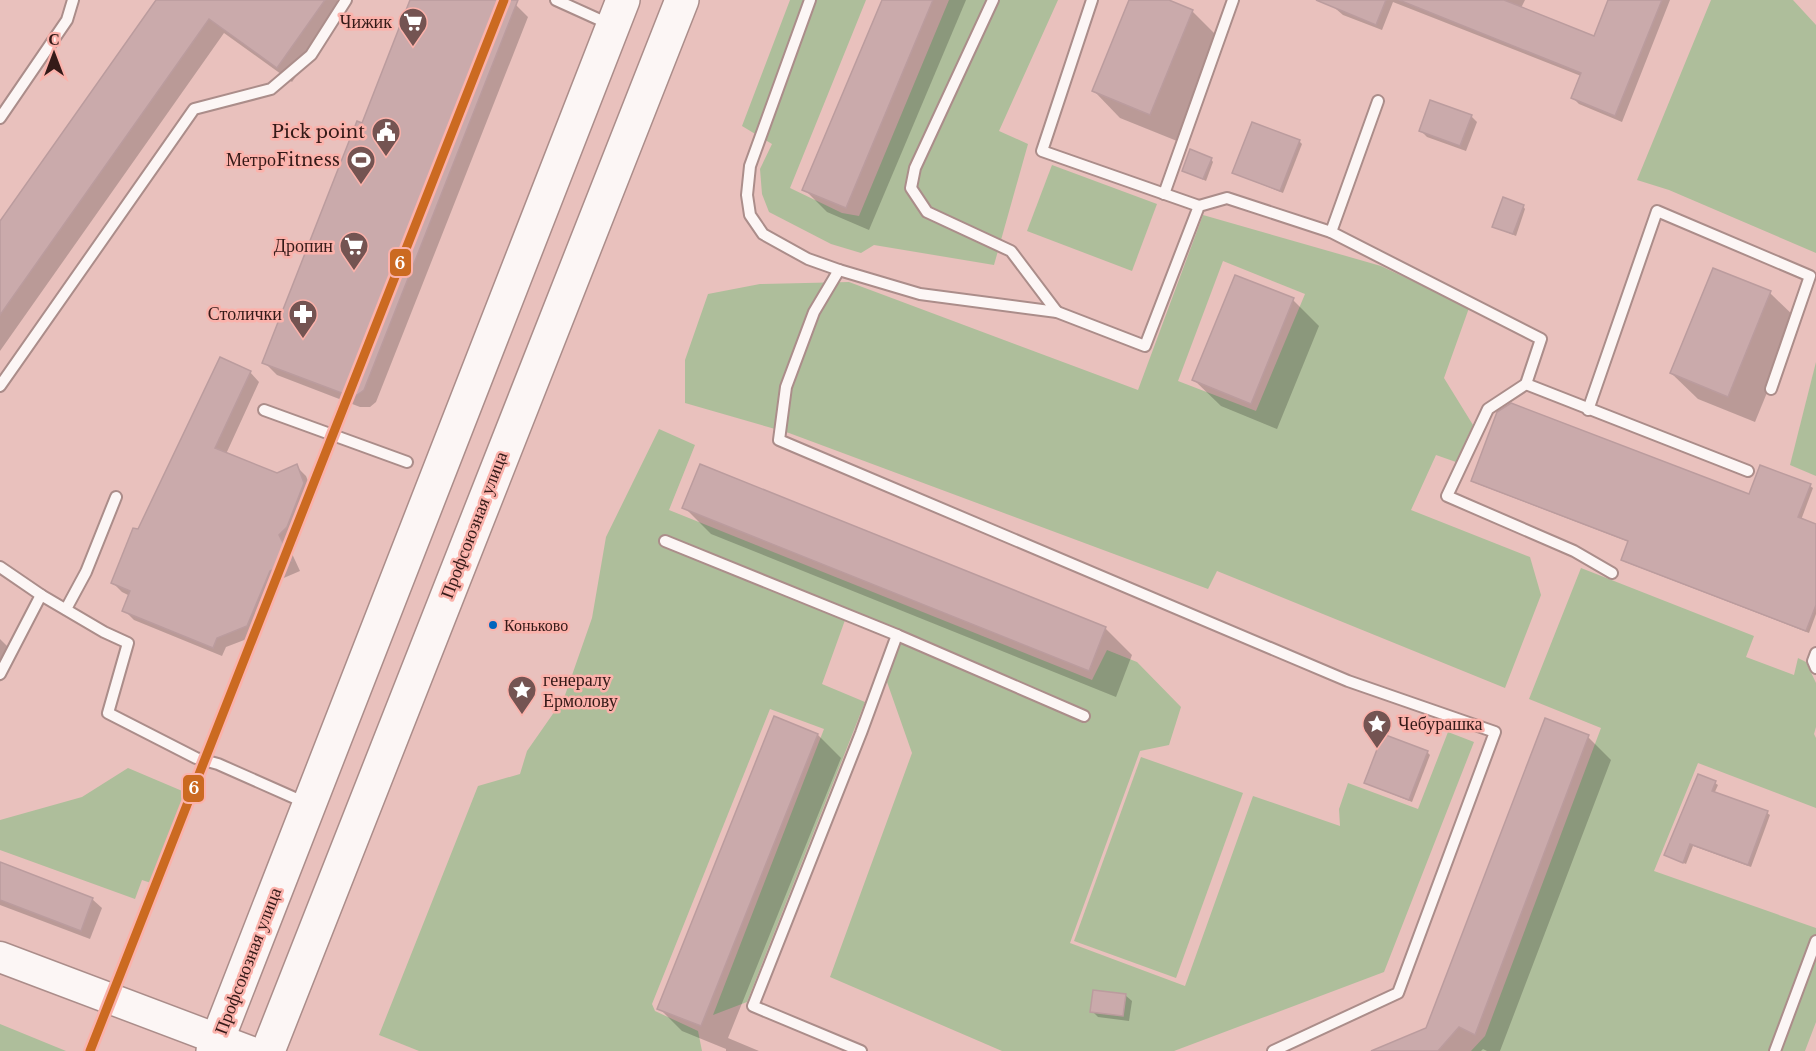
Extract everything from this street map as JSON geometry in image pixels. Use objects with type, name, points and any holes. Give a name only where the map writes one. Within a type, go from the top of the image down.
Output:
[{"type":"main road","name":"Профсоюзная улица","points":[[268,1051],[682,0]]},
{"type":"main road","name":"Профсоюзная улица","points":[[215,1046],[618,13]]},
{"type":"main road","points":[[0,957],[215,1046],[249,1051]]},
{"type":"lane","points":[[0,118],[67,20],[73,0]]},
{"type":"lane","points":[[0,386],[194,109],[272,89],[311,55],[346,0]]},
{"type":"lane","points":[[556,0],[618,13]]},
{"type":"lane","points":[[810,0],[750,165],[747,195],[750,215],[763,234],[808,259],[920,294],[1057,312],[1145,346],[1199,206]]},
{"type":"lane","points":[[993,0],[915,168],[911,188],[927,212],[1011,251],[1057,312]]},
{"type":"lane","points":[[1092,0],[1042,152],[1199,206],[1227,198],[1331,232],[1541,339],[1526,384],[1488,409],[1447,496],[1574,551],[1612,573]]},
{"type":"lane","points":[[1164,194],[1233,0]]},
{"type":"lane","points":[[1331,232],[1378,101]]},
{"type":"lane","points":[[1588,410],[1657,211],[1810,276],[1772,389]]},
{"type":"lane","points":[[839,270],[814,312],[786,387],[779,440],[1348,681],[1495,732],[1398,993],[1273,1051]]},
{"type":"lane","points":[[1526,384],[1748,471]]},
{"type":"lane","points":[[264,410],[407,462]]},
{"type":"lane","points":[[66,609],[86,572],[116,497]]},
{"type":"lane","points":[[665,542],[897,635],[1084,716]]},
{"type":"lane","points":[[0,567],[41,595],[128,643],[108,712],[196,758],[218,764],[309,804]]},
{"type":"lane","points":[[0,674],[41,595]]},
{"type":"lane","points":[[861,1051],[753,1006],[897,635]]},
{"type":"lane","points":[[1816,653],[1813,661],[1816,668]]},
{"type":"lane","points":[[1775,1051],[1816,941]]},
{"type":"green space","points":[[790,0],[866,0],[790,188],[842,213],[859,216],[949,0],[1058,0],[999,131],[1028,144],[994,265],[874,245],[861,253],[831,244],[769,212],[762,194],[760,169],[772,144],[742,126]]},
{"type":"green space","points":[[1711,0],[1793,0],[1816,25],[1816,253],[1669,190],[1637,180]]},
{"type":"green space","points":[[1052,165],[1157,204],[1132,271],[1027,231]]},
{"type":"green space","points":[[1203,215],[1381,266],[1469,308],[1444,378],[1473,425],[1456,462],[1436,455],[1411,510],[1530,557],[1541,595],[1505,688],[1217,571],[1208,589],[789,433],[685,403],[685,360],[708,294],[760,284],[849,282],[1138,390]],"holes":[[[1223,261],[1305,294],[1256,411],[1178,381]]]},
{"type":"green space","points":[[1816,362],[1816,476],[1790,465]]},
{"type":"green space","points":[[659,429],[695,445],[669,510],[1092,680],[1107,650],[1137,662],[1181,707],[1169,745],[1140,751],[1070,943],[1185,986],[1253,796],[1340,826],[1339,809],[1348,783],[1418,809],[1448,732],[1474,742],[1384,972],[1174,1051],[1002,1051],[830,977],[912,753],[887,682],[897,635],[849,609],[822,684],[865,702],[747,1002],[713,1015],[824,729],[770,709],[652,1004],[655,1011],[698,1031],[702,1051],[419,1051],[379,1035],[478,786],[520,774],[527,751],[564,698],[592,618],[606,537]]},
{"type":"green space","points":[[1581,568],[1754,636],[1746,657],[1794,675],[1798,658],[1806,662],[1816,683],[1814,734],[1816,738],[1816,808],[1698,763],[1654,871],[1816,928],[1816,1022],[1805,1051],[1471,1051],[1485,1036],[1601,728],[1529,699]]},
{"type":"green space","points":[[1141,757],[1243,793],[1176,978],[1074,941]]},
{"type":"green space","points":[[128,768],[187,793],[151,883],[142,880],[135,899],[0,850],[0,820],[82,797]]},
{"type":"green space","points":[[0,1024],[66,1051],[0,1051]]},
{"type":"building","points":[[156,0],[325,0],[277,68],[209,19],[0,315],[0,221]]},
{"type":"building","name":"Дропин","points":[[410,0],[518,0],[364,390],[357,395],[347,395],[262,363],[357,121],[362,123]]},
{"type":"building","points":[[882,0],[933,0],[846,208],[802,190]]},
{"type":"building","points":[[1129,0],[1169,0],[1193,10],[1150,115],[1092,91]]},
{"type":"building","points":[[1316,0],[1386,0],[1376,25]]},
{"type":"building","points":[[1399,0],[1504,0],[1594,36],[1608,0],[1662,0],[1615,116],[1571,98],[1581,73]]},
{"type":"building","points":[[1430,100],[1472,115],[1460,146],[1419,131]]},
{"type":"building","points":[[1252,122],[1300,140],[1280,191],[1232,173]]},
{"type":"building","points":[[1190,149],[1212,158],[1203,179],[1182,171]]},
{"type":"building","points":[[1503,197],[1524,205],[1513,234],[1492,227]]},
{"type":"building","points":[[1713,268],[1771,291],[1728,397],[1670,373]]},
{"type":"building","points":[[1235,275],[1294,298],[1251,404],[1192,380]]},
{"type":"building","points":[[220,357],[251,371],[215,448],[277,473],[297,464],[304,483],[287,527],[279,535],[292,561],[270,571],[247,626],[217,638],[213,648],[122,611],[130,591],[111,583],[133,528],[138,529]]},
{"type":"building","points":[[1511,403],[1749,494],[1760,465],[1811,484],[1798,517],[1816,524],[1816,605],[1806,631],[1621,560],[1628,541],[1471,481],[1497,412]]},
{"type":"building","points":[[700,464],[1106,627],[1089,671],[682,508]]},
{"type":"building","points":[[774,716],[818,734],[701,1026],[657,1009]]},
{"type":"building","points":[[1545,718],[1589,735],[1475,1035],[1459,1027],[1438,1051],[1371,1051],[1426,1028]]},
{"type":"building","points":[[1383,734],[1428,751],[1409,800],[1364,783]]},
{"type":"building","points":[[1698,774],[1716,781],[1712,791],[1768,811],[1748,865],[1690,844],[1683,863],[1664,855]]},
{"type":"building","points":[[0,862],[93,898],[81,931],[0,900]]},
{"type":"building","points":[[1093,990],[1126,994],[1123,1016],[1090,1012]]},
{"type":"transit line","name":"6","points":[[90,1051],[504,0]]},
{"type":"place","name":"Чижик","points":[[413,48]]},
{"type":"place","name":"Pick point","points":[[386,158]]},
{"type":"place","name":"МетроFitness","points":[[361,186]]},
{"type":"place","name":"Дропин","points":[[354,272]]},
{"type":"place","name":"Столички","points":[[303,340]]},
{"type":"place","name":"Коньково","points":[[493,625]]},
{"type":"place","name":"генералу Ермолову","points":[[522,716]]},
{"type":"place","name":"Чебурашка","points":[[1377,750]]}]
